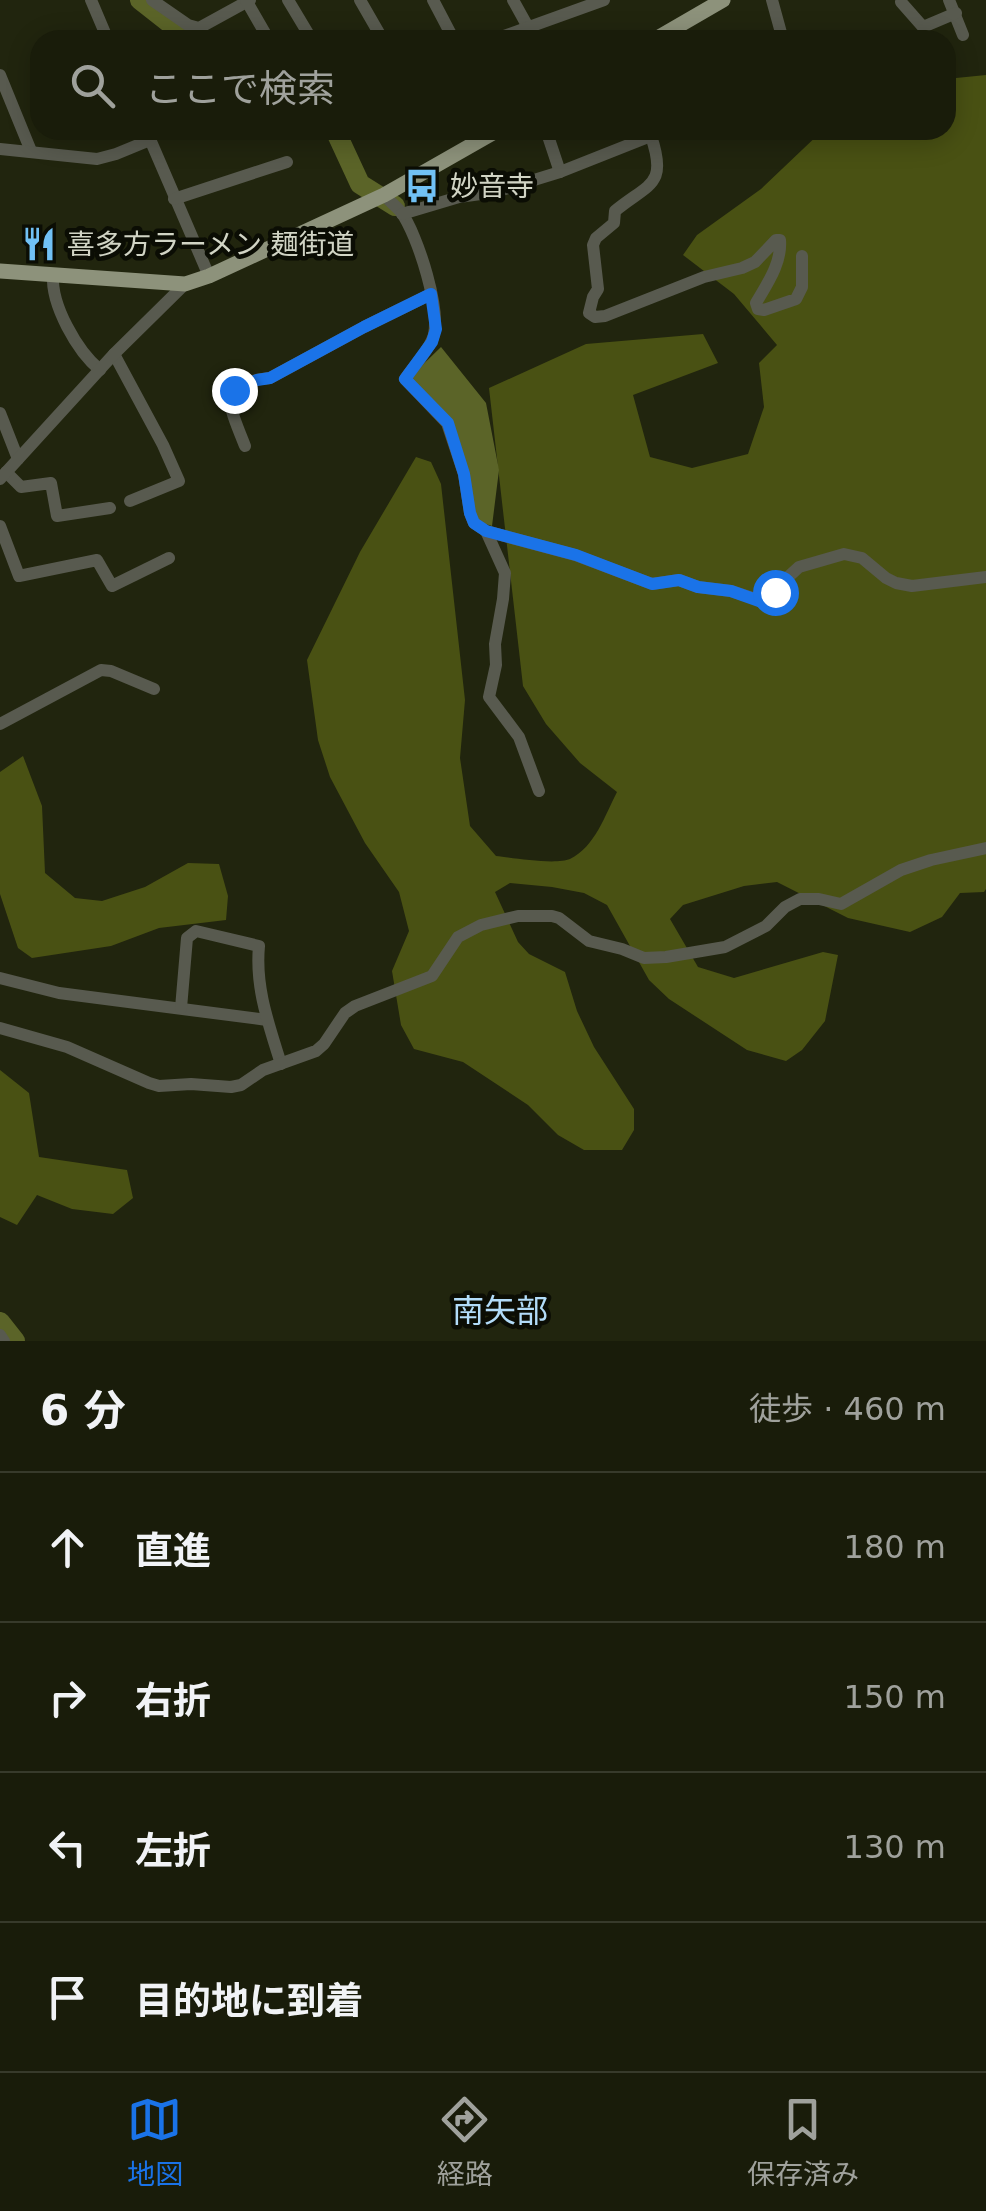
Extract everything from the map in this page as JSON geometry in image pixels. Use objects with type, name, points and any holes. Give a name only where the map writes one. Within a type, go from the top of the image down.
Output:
[{"type":"main road","points":[[671,30],[722,0]]},
{"type":"main road","points":[[0,271],[185,284],[384,195],[480,140]]},
{"type":"street","points":[[91,0],[104,30]]},
{"type":"street","points":[[152,0],[188,25],[199,28],[247,0],[264,30]]},
{"type":"street","points":[[288,0],[306,30]]},
{"type":"street","points":[[360,0],[377,30]]},
{"type":"street","points":[[433,0],[449,30]]},
{"type":"street","points":[[513,0],[528,27]]},
{"type":"street","points":[[772,0],[780,30]]},
{"type":"street","points":[[520,30],[597,1]]},
{"type":"street","points":[[902,2],[924,27],[952,7],[963,35]]},
{"type":"street","points":[[0,75],[32,151]]},
{"type":"street","points":[[0,149],[97,159],[116,154],[140,140]]},
{"type":"street","points":[[150,140],[209,276]]},
{"type":"street","points":[[549,140],[560,172]]},
{"type":"street","points":[[402,214],[560,172],[642,140]]},
{"type":"street","points":[[653,140],[658,169],[652,184],[615,211],[614,224],[593,245],[598,289],[589,313],[605,316],[704,276],[742,268],[780,240],[771,280],[756,302],[758,310],[764,310],[796,300],[802,287],[802,256]]},
{"type":"street","points":[[174,199],[287,162]]},
{"type":"street","points":[[384,195],[402,214],[423,260],[436,329],[432,342],[405,379],[448,423],[464,474],[470,513],[474,523],[486,531],[576,555],[652,584],[679,580],[762,602],[799,567],[844,554],[862,558],[886,578],[912,586],[986,577]]},
{"type":"street","points":[[53,274],[54,290],[74,343],[100,370]]},
{"type":"street","points":[[110,508],[57,516],[50,483],[21,487],[3,475],[114,354],[185,284]]},
{"type":"street","points":[[246,446],[229,406],[234,390],[270,378],[431,294]]},
{"type":"street","points":[[114,354],[179,482],[130,501]]},
{"type":"street","points":[[0,414],[18,459]]},
{"type":"street","points":[[0,526],[19,576],[97,560],[112,586],[169,558]]},
{"type":"street","points":[[486,531],[504,573],[496,666],[489,697],[519,738],[539,791]]},
{"type":"street","points":[[0,724],[101,670],[154,689]]},
{"type":"street","points":[[0,1028],[66,1047],[159,1086],[230,1087],[316,1051],[345,1013],[432,976],[458,937],[481,926],[518,916],[552,916],[589,942],[644,958],[725,947],[766,926],[785,907],[800,899],[841,904],[901,870],[986,848]]},
{"type":"street","points":[[181,1008],[187,938],[196,931],[259,946],[261,1000],[281,1064]]},
{"type":"street","points":[[0,978],[60,993],[267,1020]]},
{"type":"shaded area","points":[[986,75],[986,889],[960,893],[942,917],[910,932],[848,918],[777,882],[744,886],[683,905],[670,919],[698,967],[734,978],[823,952],[838,955],[825,1021],[802,1050],[786,1061],[747,1050],[669,999],[649,980],[607,905],[584,893],[552,887],[510,883],[495,892],[518,942],[529,954],[565,972],[594,1047],[634,1109],[634,1130],[622,1150],[584,1150],[558,1135],[528,1105],[463,1062],[414,1049],[401,1025],[392,971],[409,931],[399,892],[365,843],[330,777],[318,740],[307,660],[360,552],[416,457],[431,462],[441,484],[465,700],[460,758],[470,826],[496,856],[555,861],[579,854],[598,830],[617,792],[580,763],[546,724],[523,686],[489,388],[586,344],[703,334],[718,363],[633,395],[650,457],[692,468],[748,454],[764,407],[759,363],[777,345],[734,294],[683,255],[697,235],[761,189],[812,140],[956,140],[956,78]]},
{"type":"shaded area","points":[[441,347],[486,403],[499,470],[492,526],[476,521],[450,421],[408,379]]},
{"type":"shaded area","points":[[23,756],[42,806],[45,873],[75,898],[102,901],[145,887],[188,863],[219,864],[228,896],[226,920],[159,928],[111,946],[32,958],[18,948],[0,894],[0,772]]},
{"type":"shaded area","points":[[0,1070],[29,1093],[39,1157],[127,1170],[133,1198],[113,1214],[72,1209],[37,1195],[17,1225],[0,1217]]},
{"type":"waterway","points":[[140,0],[183,30]]},
{"type":"waterway","points":[[340,140],[360,184],[395,206]]},
{"type":"waterway","points":[[0,1322],[15,1341]]},
{"type":"place","name":"妙音寺","points":[[422,186]]},
{"type":"place","name":"喜多方ラーメン 麺街道","points":[[39,244]]},
{"type":"district","name":"南矢部","points":[[500,1311]]},
{"type":"route","points":[[234,390],[270,378],[431,294],[436,329],[432,342],[405,379],[448,423],[474,523],[486,531],[576,555],[652,584],[679,580],[762,602],[775,592]]}]
